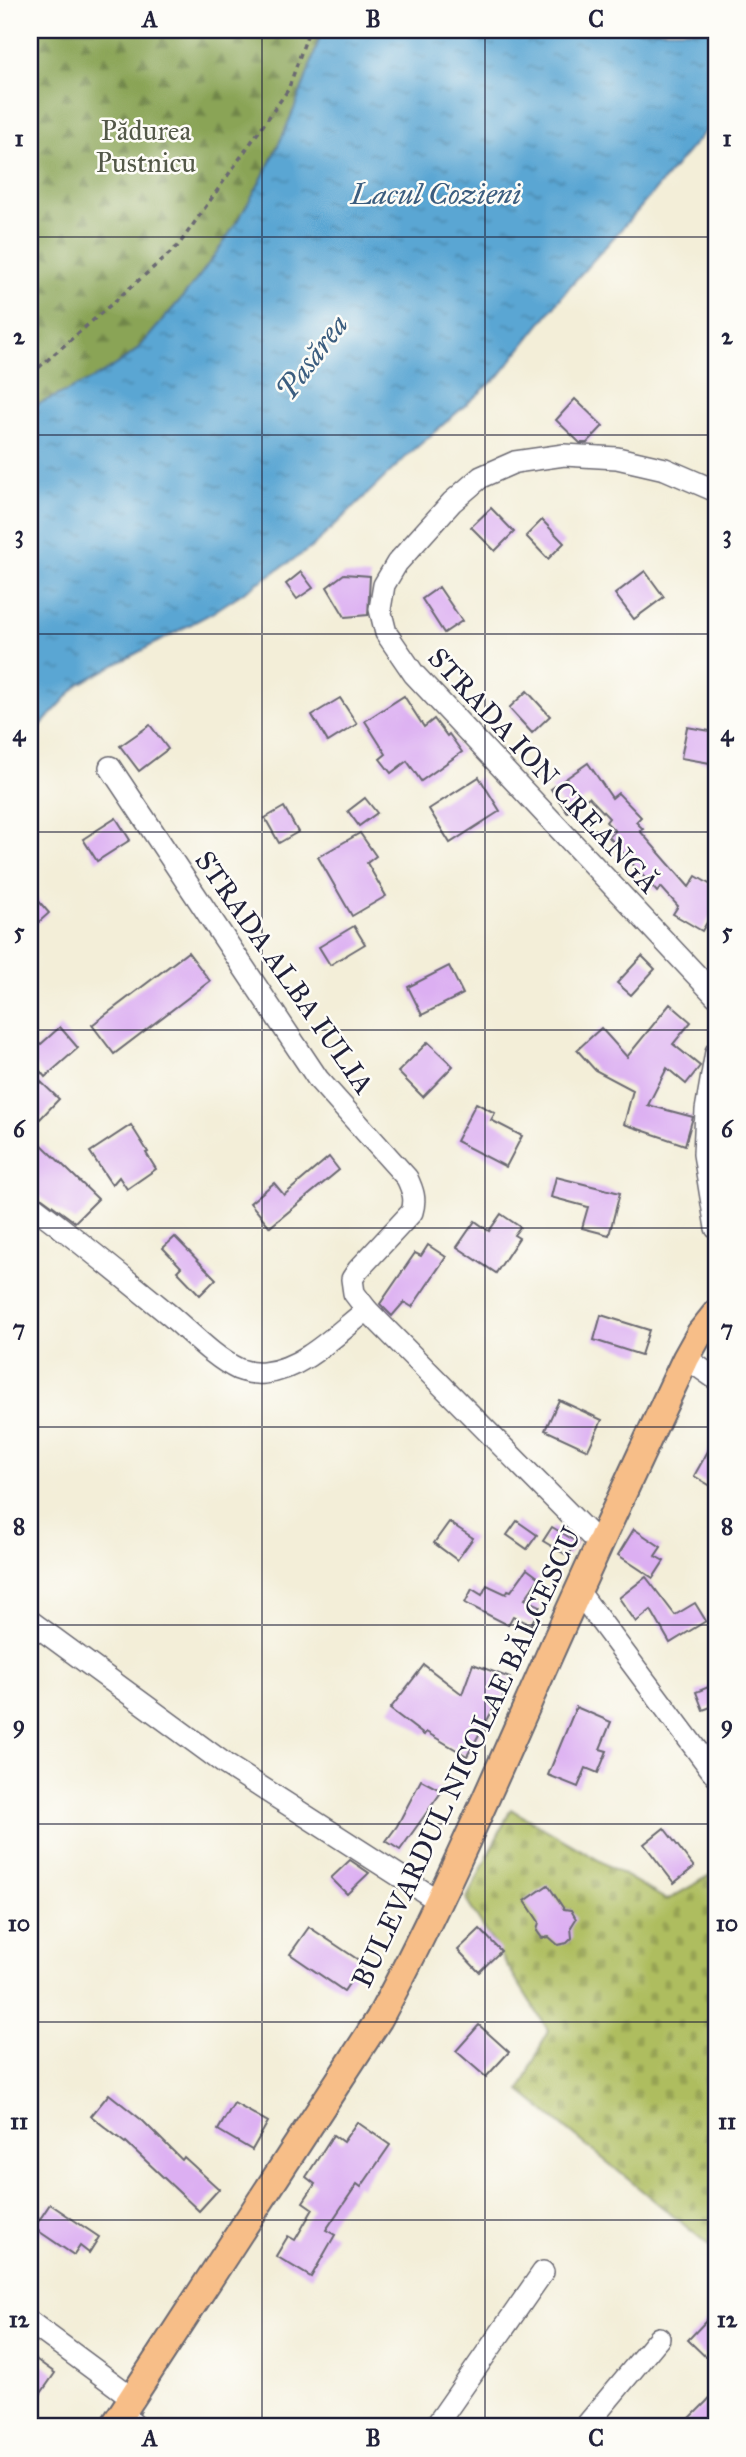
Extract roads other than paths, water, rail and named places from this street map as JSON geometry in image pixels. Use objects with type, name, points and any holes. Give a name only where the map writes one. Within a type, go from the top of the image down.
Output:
[{"type":"main road","name":"BULEVARDUL NICOLAE BĂLCESCU","points":[[127,2417],[379,2019],[440,1902],[599,1544],[686,1358],[700,1333],[716,1313]]},
{"type":"street","name":"STRADA ION CREANGĂ","points":[[716,491],[665,469],[617,458],[564,455],[514,462],[481,477],[452,502],[397,563],[384,585],[380,609],[387,633],[414,674],[716,996]]},
{"type":"street","name":"STRADA ALBA IULIA","points":[[110,767],[318,1079],[407,1178],[413,1190],[415,1202],[412,1212],[352,1279],[354,1293],[367,1310],[599,1544]]},
{"type":"street","points":[[716,1052],[706,1110],[704,1154],[716,1228]]},
{"type":"street","points":[[30,1204],[86,1245],[211,1350],[248,1373],[276,1370],[311,1354],[367,1310]]},
{"type":"street","points":[[686,1358],[716,1379]]},
{"type":"street","points":[[578,1591],[716,1776]]},
{"type":"street","points":[[30,1621],[225,1764],[440,1902]]},
{"type":"street","points":[[435,2427],[543,2272]]},
{"type":"street","points":[[30,2323],[127,2417]]},
{"type":"street","points":[[585,2427],[659,2338]]},
{"type":"water","name":"Lacul Cozieni","points":[[322,30],[716,30],[716,108],[708,128],[571,285],[499,376],[408,455],[311,548],[212,613],[79,684],[30,737],[30,408],[96,377],[133,353],[195,282],[241,215],[261,180],[295,106]]},
{"type":"park label","name":"Pădurea Pustnicu","points":[[146,146]]},
{"type":"water label","name":"Pasărea","points":[[312,357]]}]
